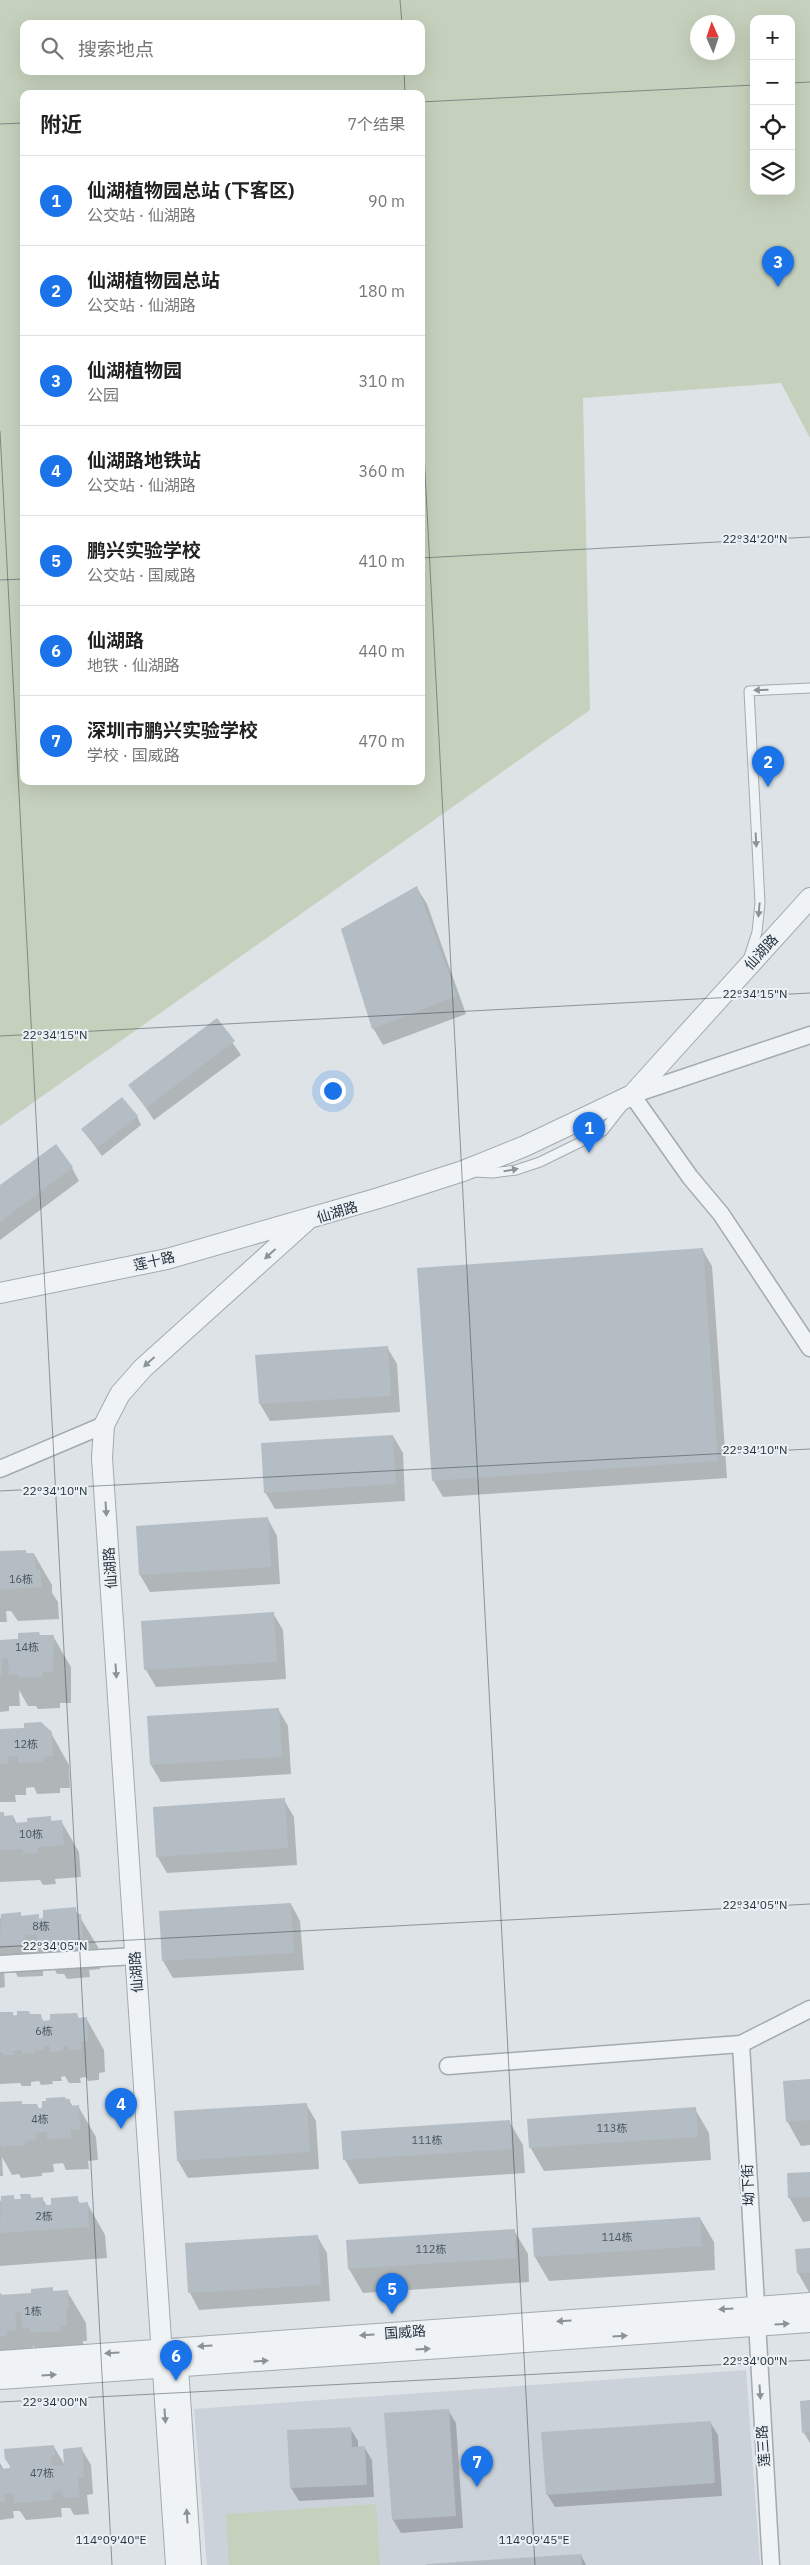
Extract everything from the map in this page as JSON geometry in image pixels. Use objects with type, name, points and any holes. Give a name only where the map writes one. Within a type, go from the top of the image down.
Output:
[{"type":"street","name":"仙湖路","points":[[632,1095],[810,898]]},
{"type":"street","name":"仙湖路","points":[[176,2565],[167,2361],[135,1956],[102,1458],[104,1425],[120,1394],[143,1368],[306,1221],[463,1171],[525,1146],[632,1095],[810,1035]]},
{"type":"street","points":[[632,1095],[690,1177],[721,1214],[810,1348]]},
{"type":"street","name":"莲十路","points":[[0,1293],[167,1259],[306,1221]]},
{"type":"street","points":[[0,1469],[104,1425]]},
{"type":"street","points":[[0,1964],[135,1956]]},
{"type":"street","points":[[448,2066],[741,2044],[810,2009]]},
{"type":"street","name":"坳下街","points":[[741,2044],[755,2317]]},
{"type":"street","name":"国威路","points":[[755,2317],[810,2303]]},
{"type":"street","name":"国威路","points":[[0,2379],[167,2361],[755,2317],[810,2322]]},
{"type":"street","name":"莲三路","points":[[755,2317],[771,2565]]},
{"type":"street","name":"国威路","points":[[0,2360],[167,2361]]},
{"type":"street","name":"仙湖路","points":[[167,2361],[191,2565]]},
{"type":"lane","points":[[744,971],[757,932],[760,903],[749,691],[810,688]]},
{"type":"shaded area","points":[[746,2370],[760,2565],[207,2565],[194,2409]]},
{"type":"green space","points":[[0,0],[810,0],[810,438],[781,383],[583,398],[590,710],[0,1126]]},
{"type":"green space","points":[[376,2504],[380,2565],[229,2565],[226,2514]]},
{"type":"building","points":[[417,886],[457,996],[372,1029],[341,929]]},
{"type":"building","points":[[217,1018],[235,1041],[146,1108],[128,1085]]},
{"type":"building","points":[[122,1097],[138,1116],[97,1148],[81,1129]]},
{"type":"building","points":[[56,1144],[73,1167],[0,1222],[0,1185]]},
{"type":"building","points":[[703,1248],[718,1461],[432,1481],[417,1268]]},
{"type":"building","points":[[388,1346],[391,1396],[259,1404],[255,1355]]},
{"type":"building","points":[[393,1435],[396,1484],[264,1493],[261,1443]]},
{"type":"building","points":[[268,1517],[271,1567],[139,1575],[136,1526]]},
{"type":"building","points":[[26,1550],[26,1553],[34,1553],[36,1570],[40,1569],[42,1587],[0,1590],[0,1551]]},
{"type":"building","points":[[274,1612],[277,1662],[144,1670],[141,1621]]},
{"type":"building","points":[[39,1632],[40,1635],[54,1635],[53,1672],[42,1672],[43,1677],[19,1678],[19,1675],[9,1675],[8,1658],[2,1658],[2,1674],[0,1675],[0,1640],[18,1639],[18,1633]]},
{"type":"building","points":[[279,1708],[282,1757],[150,1765],[147,1716]]},
{"type":"building","points":[[41,1722],[52,1732],[53,1756],[43,1757],[43,1762],[18,1763],[18,1756],[8,1757],[9,1764],[0,1764],[0,1729],[24,1728],[24,1723]]},
{"type":"building","points":[[285,1798],[288,1848],[156,1857],[153,1807]]},
{"type":"building","points":[[0,1812],[4,1812],[4,1816],[13,1815],[14,1823],[27,1822],[27,1818],[51,1816],[51,1821],[62,1820],[64,1845],[38,1847],[38,1853],[23,1854],[23,1849],[0,1850]]},
{"type":"building","points":[[291,1903],[294,1953],[162,1961],[159,1911]]},
{"type":"building","points":[[76,1907],[76,1914],[81,1914],[83,1938],[72,1939],[72,1946],[48,1948],[47,1942],[37,1943],[37,1934],[25,1935],[26,1945],[0,1946],[1,1914],[21,1912],[21,1916],[39,1914],[39,1919],[43,1918],[43,1910]]},
{"type":"building","points":[[17,2011],[41,2014],[42,2021],[50,2020],[50,2014],[77,2013],[78,2018],[87,2017],[88,2041],[81,2042],[82,2049],[69,2050],[69,2046],[63,2047],[63,2051],[50,2052],[49,2045],[44,2046],[44,2050],[35,2050],[35,2053],[22,2054],[22,2050],[14,2051],[14,2055],[3,2055],[3,2052],[0,2052],[0,2012],[13,2012],[13,2016],[17,2015]]},
{"type":"building","points":[[810,2079],[810,2120],[786,2122],[783,2081]]},
{"type":"building","points":[[65,2097],[70,2099],[70,2106],[79,2105],[80,2129],[71,2130],[71,2138],[47,2139],[47,2132],[36,2133],[36,2140],[25,2141],[25,2145],[2,2147],[0,2143],[0,2102],[22,2101],[22,2104],[37,2104],[38,2108],[42,2108],[42,2101],[46,2101],[46,2098]]},
{"type":"building","points":[[307,2103],[310,2152],[177,2161],[174,2111]]},
{"type":"building","points":[[696,2107],[698,2137],[529,2148],[527,2119]]},
{"type":"building","points":[[510,2120],[512,2149],[343,2160],[341,2131]]},
{"type":"building","points":[[810,2172],[810,2197],[788,2198],[787,2173]]},
{"type":"building","points":[[20,2194],[30,2194],[31,2198],[43,2197],[43,2205],[51,2205],[51,2198],[78,2196],[78,2203],[88,2202],[89,2227],[0,2233],[1,2196],[14,2195],[14,2199],[21,2199]]},
{"type":"building","points":[[700,2217],[702,2246],[534,2257],[532,2228]]},
{"type":"building","points":[[515,2229],[516,2258],[348,2269],[346,2240]]},
{"type":"building","points":[[318,2235],[321,2285],[188,2293],[185,2243]]},
{"type":"building","points":[[810,2248],[810,2273],[797,2273],[795,2249]]},
{"type":"building","points":[[53,2287],[53,2291],[68,2290],[69,2310],[66,2310],[67,2325],[61,2326],[61,2331],[30,2333],[30,2328],[22,2328],[21,2312],[15,2313],[17,2330],[6,2331],[7,2336],[0,2336],[0,2295],[31,2293],[31,2289]]},
{"type":"building","points":[[810,2400],[810,2432],[802,2433],[800,2401]]},
{"type":"building","points":[[449,2409],[456,2516],[392,2520],[384,2413]]},
{"type":"building","points":[[711,2421],[715,2483],[546,2495],[541,2432]]},
{"type":"building","points":[[351,2427],[352,2447],[365,2446],[367,2485],[290,2488],[287,2430]]},
{"type":"building","points":[[54,2445],[55,2456],[51,2457],[52,2466],[64,2465],[63,2449],[82,2447],[84,2477],[78,2478],[80,2497],[63,2498],[62,2491],[52,2492],[53,2500],[14,2503],[14,2494],[4,2494],[5,2502],[0,2502],[0,2469],[10,2468],[9,2460],[5,2460],[4,2449]]},
{"type":"building","points":[[581,2554],[582,2565],[427,2565],[427,2564]]},
{"type":"place","name":"仙湖植物园","points":[[778,287]]},
{"type":"place","name":"仙湖植物园总站","points":[[768,787]]},
{"type":"place","name":"仙湖植物园总站 (下客区)","points":[[589,1153]]},
{"type":"place","name":"仙湖路地铁站","points":[[121,2129]]},
{"type":"place","name":"鹏兴实验学校","points":[[392,2314]]},
{"type":"place","name":"仙湖路","points":[[176,2381]]},
{"type":"place","name":"深圳市鹏兴实验学校","points":[[477,2487]]}]
